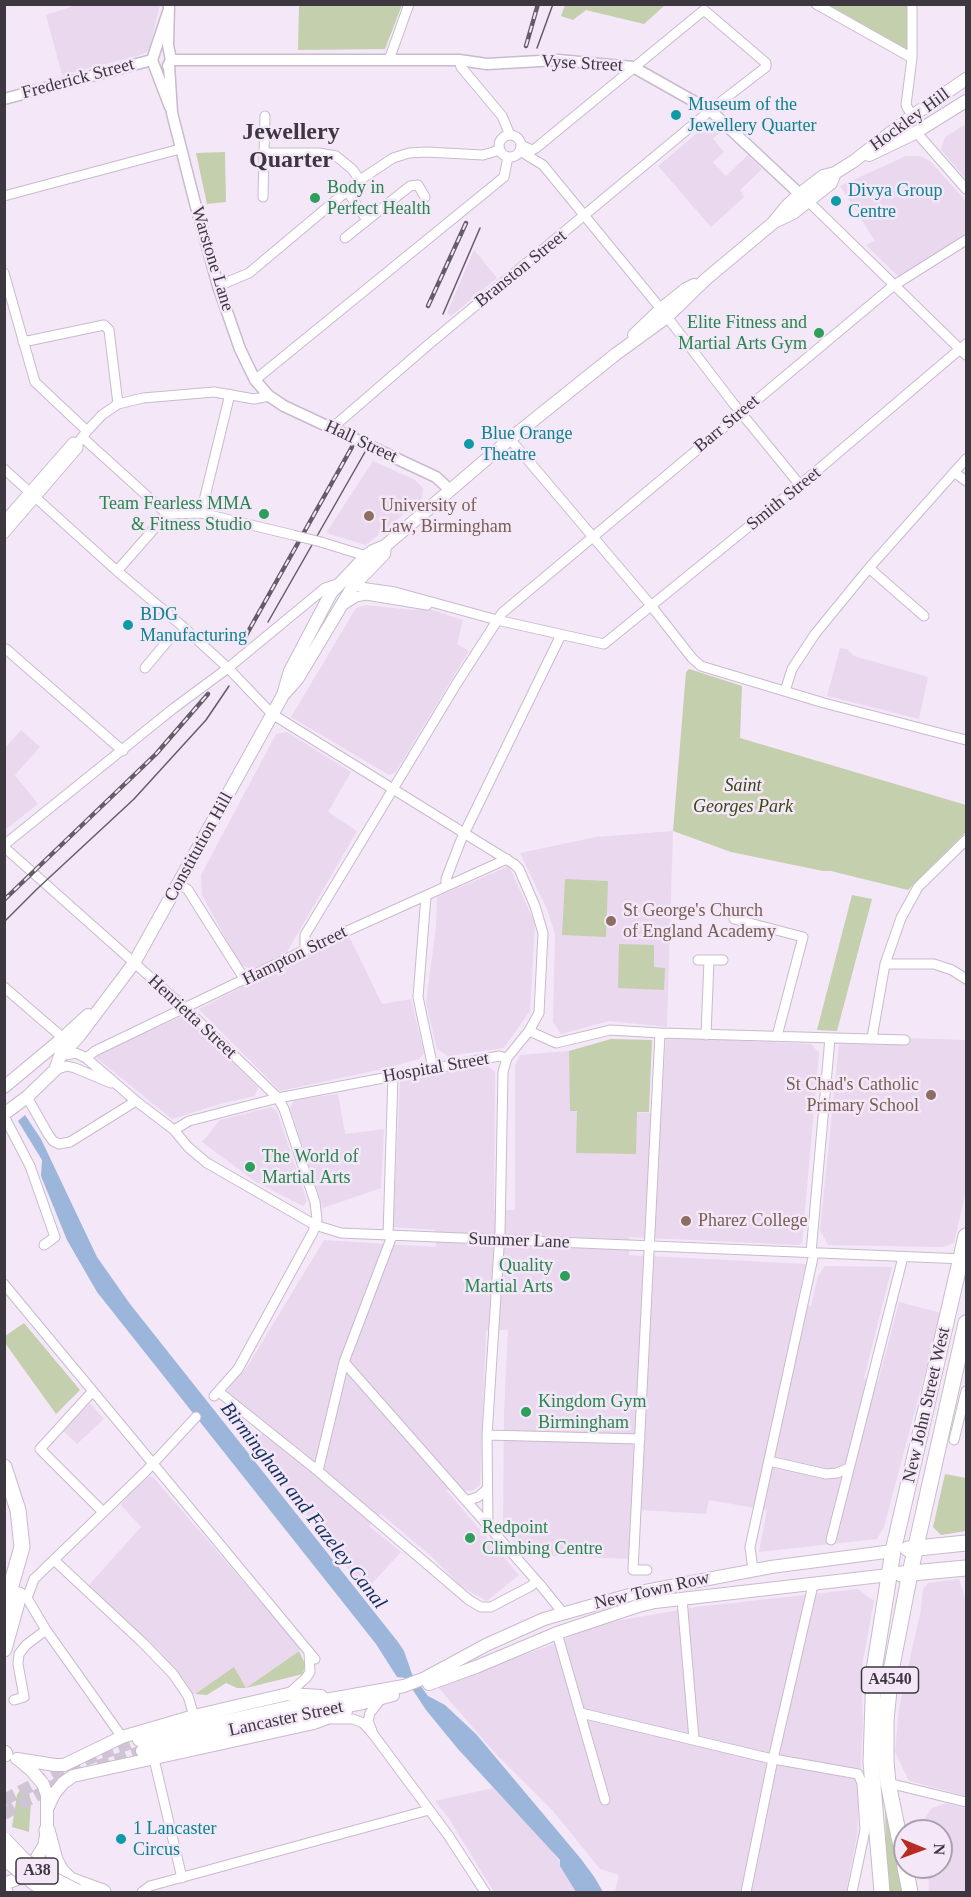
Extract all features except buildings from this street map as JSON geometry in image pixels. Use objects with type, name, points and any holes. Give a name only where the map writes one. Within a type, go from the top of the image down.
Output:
[{"type":"highway","name":"New John Street West","points":[[889,1575],[964,1259],[966,1236]]},
{"type":"highway","name":"New John Street West","points":[[910,1574],[966,1323]]},
{"type":"highway","points":[[4,1467],[18,1510],[22,1547],[19,1595],[4,1649]]},
{"type":"highway","points":[[893,1551],[966,1543]]},
{"type":"highway","points":[[4,1610],[22,1547]]},
{"type":"highway","points":[[889,1575],[966,1571]]},
{"type":"highway","name":"A4540","points":[[895,1819],[888,1783],[886,1730],[891,1671],[910,1574]]},
{"type":"highway","name":"A4540","points":[[882,1893],[871,1762],[871,1718],[874,1670],[889,1575]]},
{"type":"highway","points":[[879,1862],[881,1796],[888,1783]]},
{"type":"highway","points":[[47,1830],[55,1860],[61,1871],[69,1880],[103,1893]]},
{"type":"highway","name":"A38","points":[[4,1840],[40,1874],[76,1893]]},
{"type":"highway","name":"A38","points":[[4,1857],[51,1893]]},
{"type":"main road","name":"Hockley Hill","points":[[385,546],[510,439],[773,223],[793,213],[823,176],[835,173],[854,161],[912,116],[966,79]]},
{"type":"main road","name":"Hockley Hill","points":[[854,161],[889,147],[966,100]]},
{"type":"main road","name":"Constitution Hill","points":[[284,695],[290,671],[331,593],[366,556],[385,546]]},
{"type":"main road","points":[[353,586],[384,554],[385,546]]},
{"type":"main road","name":"Constitution Hill","points":[[4,1115],[55,1070],[60,1056],[79,1036],[134,963],[284,695],[298,678],[353,586]]},
{"type":"main road","name":"Constitution Hill","points":[[304,645],[340,591],[353,586]]},
{"type":"main road","name":"Constitution Hill","points":[[7,1085],[110,996]]},
{"type":"main road","name":"Constitution Hill","points":[[7,1085],[24,1082],[51,1058],[60,1056]]},
{"type":"main road","name":"New Town Row","points":[[427,1681],[505,1636],[560,1609],[753,1570],[893,1551]]},
{"type":"main road","name":"New Town Row","points":[[427,1681],[476,1667],[557,1633],[638,1606],[889,1575]]},
{"type":"main road","points":[[632,1594],[680,1594],[682,1599]]},
{"type":"main road","name":"Lancaster Street","points":[[410,1687],[348,1695],[141,1746],[363,1703],[381,1698],[427,1681]]},
{"type":"main road","points":[[8,1755],[64,1765],[122,1737],[194,1716],[288,1694],[348,1695]]},
{"type":"main road","points":[[48,1807],[54,1794],[73,1776],[326,1719],[363,1703]]},
{"type":"main road","points":[[4,1884],[28,1872],[44,1846],[48,1807],[43,1784],[32,1771],[8,1755]]},
{"type":"street","points":[[389,60],[410,4]]},
{"type":"street","points":[[816,4],[912,58]]},
{"type":"street","points":[[912,4],[912,58],[906,105],[912,116]]},
{"type":"street","name":"Warstone Lane","points":[[169,8],[154,60],[172,113],[218,286],[240,349],[255,381],[269,396]]},
{"type":"street","name":"Warstone Lane","points":[[169,8],[172,113]]},
{"type":"street","name":"Branston Street","points":[[332,428],[428,345],[766,67],[766,63],[704,9],[633,68]]},
{"type":"street","points":[[154,60],[163,50],[170,60]]},
{"type":"street","name":"Frederick Street","points":[[4,99],[154,60],[164,69],[170,60]]},
{"type":"street","name":"Vyse Street","points":[[170,60],[459,60],[487,64],[558,60],[633,68],[711,111],[804,198]]},
{"type":"street","points":[[459,60],[461,67],[502,116],[510,135],[518,139],[520,148],[543,165]]},
{"type":"street","points":[[532,150],[633,68]]},
{"type":"street","points":[[263,197],[264,116]]},
{"type":"street","points":[[916,132],[966,189]]},
{"type":"street","points":[[510,135],[501,140],[500,150],[503,154],[508,157],[515,156],[520,148]]},
{"type":"street","points":[[520,148],[532,150],[540,159],[800,486]]},
{"type":"street","points":[[4,196],[180,149]]},
{"type":"street","points":[[218,286],[249,273],[360,180],[387,161],[409,153],[483,155],[500,150]]},
{"type":"street","points":[[264,153],[319,153],[336,156],[352,169],[360,180]]},
{"type":"street","points":[[255,381],[504,177],[508,157]]},
{"type":"street","points":[[345,238],[410,186],[418,185],[425,197]]},
{"type":"street","points":[[347,191],[367,220]]},
{"type":"street","points":[[804,198],[893,286],[965,350]]},
{"type":"street","name":"Barr Street","points":[[305,950],[305,935],[502,614],[893,286],[966,240]]},
{"type":"street","points":[[4,273],[35,382],[82,437],[168,514],[201,513],[321,542],[366,556]]},
{"type":"street","points":[[23,342],[104,325],[109,330],[118,404]]},
{"type":"street","name":"Smith Street","points":[[561,635],[604,644],[965,350]]},
{"type":"street","points":[[4,521],[34,494],[78,448],[82,437],[102,415],[118,404],[143,398],[213,392],[254,399],[269,396]]},
{"type":"street","points":[[201,513],[230,394]]},
{"type":"street","name":"Hall Street","points":[[269,396],[284,406],[436,477],[450,490]]},
{"type":"street","points":[[510,439],[701,666],[966,740]]},
{"type":"street","points":[[785,691],[792,669],[814,634],[966,459]]},
{"type":"street","points":[[4,469],[228,668],[273,714],[392,790],[507,859],[519,869],[535,906],[543,933],[539,1013],[530,1031],[556,1043],[610,1030],[905,1040]]},
{"type":"street","points":[[954,472],[966,481]]},
{"type":"street","points":[[4,534],[34,494]]},
{"type":"street","points":[[117,571],[168,514]]},
{"type":"street","points":[[869,568],[924,616]]},
{"type":"street","points":[[4,846],[325,588],[339,583]]},
{"type":"street","points":[[353,586],[394,592],[441,606],[561,635],[465,834],[446,879],[446,886]]},
{"type":"street","points":[[340,608],[356,597],[366,595],[414,604],[441,606]]},
{"type":"street","points":[[145,668],[170,638]]},
{"type":"street","points":[[5,649],[123,751]]},
{"type":"street","points":[[872,1038],[885,964],[901,918],[915,892],[966,840]]},
{"type":"street","name":"Henrietta Street","points":[[4,846],[185,1008],[278,1098],[284,1109],[315,1202],[317,1219],[315,1225]]},
{"type":"street","name":"Hampton Street","points":[[86,1058],[95,1051],[305,950],[507,859]]},
{"type":"street","points":[[179,884],[188,890],[245,980]]},
{"type":"street","points":[[426,896],[418,997],[433,1068]]},
{"type":"street","points":[[734,919],[803,937],[777,1036]]},
{"type":"street","points":[[698,960],[723,960]]},
{"type":"street","points":[[706,1035],[710,960]]},
{"type":"street","points":[[885,964],[934,964],[952,970],[966,980]]},
{"type":"street","points":[[4,987],[63,1038]]},
{"type":"street","name":"Hospital Street","points":[[174,1130],[189,1121],[278,1098],[499,1056],[507,1058],[530,1031]]},
{"type":"street","points":[[647,1570],[633,1570],[660,1033]]},
{"type":"street","points":[[753,1570],[750,1547],[812,1253],[830,1038]]},
{"type":"street","points":[[60,1056],[76,1053],[86,1058]]},
{"type":"street","name":"Summer Lane","points":[[86,1058],[174,1130],[188,1147],[207,1163],[315,1225],[341,1233],[964,1259]]},
{"type":"street","points":[[488,1527],[488,1436],[499,1241],[503,1071],[507,1058]]},
{"type":"street","name":"Summer Lane","points":[[55,1070],[67,1066],[75,1068],[119,1087]]},
{"type":"street","points":[[318,1471],[344,1362],[390,1236],[393,1075]]},
{"type":"street","points":[[27,1097],[48,1134],[53,1141],[59,1144],[70,1142],[136,1101]]},
{"type":"street","points":[[4,1115],[30,1166],[55,1237],[44,1245]]},
{"type":"street","points":[[315,1225],[312,1235],[238,1369],[216,1394],[318,1471],[460,1592],[481,1607],[491,1607],[531,1586],[536,1581]]},
{"type":"street","points":[[844,1536],[832,1537],[903,1257]]},
{"type":"street","points":[[4,1284],[312,1656],[310,1672],[288,1694]]},
{"type":"street","points":[[344,1362],[560,1609]]},
{"type":"street","points":[[959,1435],[966,1391]]},
{"type":"street","points":[[92,1392],[40,1449],[103,1512]]},
{"type":"street","points":[[122,1737],[46,1630],[27,1598],[34,1579],[196,1418]]},
{"type":"street","points":[[488,1436],[640,1439]]},
{"type":"street","points":[[769,1461],[826,1474],[837,1473],[849,1468]]},
{"type":"street","points":[[466,1501],[478,1497],[487,1489]]},
{"type":"street","points":[[54,1560],[173,1674],[188,1696],[194,1716]]},
{"type":"street","points":[[746,1893],[773,1759],[813,1585]]},
{"type":"street","points":[[682,1599],[694,1739]]},
{"type":"street","points":[[14,1700],[24,1697],[18,1664],[19,1654],[26,1645],[46,1630]]},
{"type":"street","points":[[557,1633],[605,1800]]},
{"type":"street","points":[[373,1734],[368,1721],[370,1713],[381,1698]]},
{"type":"street","points":[[581,1713],[773,1759],[858,1774],[862,1783],[865,1830],[852,1893]]},
{"type":"street","points":[[326,1719],[353,1719],[363,1723],[448,1835],[485,1893]]},
{"type":"street","points":[[154,1759],[182,1878]]},
{"type":"street","points":[[888,1783],[966,1802]]},
{"type":"street","points":[[142,1893],[150,1887],[429,1810]]},
{"type":"shaded area","points":[[80,4],[160,5],[149,51],[138,56],[62,75],[46,15]]},
{"type":"shaded area","points":[[709,123],[715,123],[722,130],[713,139],[724,152],[713,162],[726,176],[748,155],[762,169],[740,190],[744,197],[711,227],[658,166]]},
{"type":"shaded area","points":[[966,124],[966,179],[941,150],[945,137]]},
{"type":"shaded area","points":[[906,156],[920,156],[930,161],[966,201],[966,234],[899,277],[866,245],[875,241],[840,186]]},
{"type":"shaded area","points":[[474,250],[497,278],[451,316],[447,313]]},
{"type":"shaded area","name":"University of Law, Birmingham","points":[[373,461],[415,480],[423,488],[422,499],[366,545],[326,533]]},
{"type":"shaded area","points":[[365,605],[413,610],[429,609],[463,620],[457,644],[469,651],[395,773],[389,775],[291,717],[356,608]]},
{"type":"shaded area","points":[[840,648],[847,649],[854,656],[928,677],[919,719],[827,696]]},
{"type":"shaded area","points":[[21,730],[40,747],[15,775],[38,804],[5,830],[5,748]]},
{"type":"shaded area","points":[[287,732],[351,772],[328,812],[357,831],[287,952],[252,969],[240,965],[202,895],[201,875],[276,734]]},
{"type":"shaded area","name":"St George's Church of England Academy","points":[[673,831],[667,1027],[609,1021],[561,1034],[553,1022],[555,934],[547,909],[520,853],[596,837]]},
{"type":"shaded area","points":[[509,866],[535,923],[530,1011],[504,1048],[448,1056],[437,1049],[426,1003],[436,927],[437,897]]},
{"type":"shaded area","points":[[349,936],[382,1004],[411,999],[424,1053],[419,1059],[383,1069],[280,1091],[199,1009],[287,964]]},
{"type":"shaded area","points":[[185,1015],[258,1087],[255,1096],[172,1119],[94,1056]]},
{"type":"shaded area","points":[[666,1037],[811,1044],[819,1053],[802,1244],[629,1237],[629,1255],[806,1264],[797,1303],[811,1306],[818,1276],[825,1266],[892,1267],[864,1378],[878,1382],[899,1302],[941,1313],[884,1527],[877,1539],[759,1552],[767,1510],[709,1500],[706,1514],[641,1510],[635,1559],[524,1555],[503,1527],[504,1412],[508,1330],[486,1330],[480,1485],[472,1491],[446,1490],[519,1575],[487,1601],[462,1587],[431,1556],[381,1514],[369,1526],[401,1552],[365,1591],[253,1445],[268,1426],[226,1391],[247,1367],[324,1240],[436,1247],[435,1230],[393,1227],[400,1082],[486,1064],[495,1072],[494,1210],[515,1210],[515,1066],[520,1055],[569,1051],[571,1111],[661,1113]]},
{"type":"shaded area","points":[[908,1038],[966,1040],[966,1191],[954,1243],[943,1247],[828,1245],[820,1230],[839,1044],[906,1045]]},
{"type":"shaded area","points":[[338,1094],[345,1134],[384,1129],[381,1188],[323,1208],[290,1108],[294,1100]]},
{"type":"shaded area","points":[[271,1107],[277,1111],[307,1201],[303,1206],[256,1182],[202,1142],[220,1120]]},
{"type":"shaded area","points":[[90,1403],[104,1419],[77,1444],[63,1431]]},
{"type":"shaded area","points":[[150,1476],[301,1649],[246,1688],[234,1668],[193,1695],[162,1654],[88,1586],[141,1527],[121,1505],[131,1492]]},
{"type":"shaded area","points":[[959,1579],[966,1602],[966,1796],[909,1781],[895,1752],[899,1708],[921,1609],[923,1589],[928,1583]]},
{"type":"shaded area","points":[[858,1589],[874,1601],[861,1671],[863,1724],[857,1835],[846,1892],[615,1892],[619,1875],[600,1869],[553,1811],[495,1753],[437,1686],[543,1648],[599,1624],[696,1607]]},
{"type":"shaded area","points":[[493,1788],[540,1834],[569,1875],[577,1892],[494,1892],[448,1817],[435,1801]]},
{"type":"shaded area","points":[[946,1803],[966,1808],[966,1892],[929,1892],[928,1879],[953,1879],[953,1819],[924,1819],[932,1808]]},
{"type":"green space","points":[[299,4],[402,5],[385,49],[298,50]]},
{"type":"green space","points":[[565,4],[665,5],[644,24],[586,10],[573,20],[561,16]]},
{"type":"green space","points":[[829,5],[908,5],[908,50]]},
{"type":"green space","points":[[225,152],[226,202],[207,204],[196,153]]},
{"type":"green space","name":"Saint Georges Park","points":[[689,669],[742,686],[740,738],[966,805],[966,832],[908,890],[831,871],[731,852],[673,831],[686,672]]},
{"type":"green space","points":[[565,879],[608,881],[606,937],[562,935]]},
{"type":"green space","points":[[852,895],[872,899],[837,1031],[817,1030]]},
{"type":"green space","points":[[619,944],[654,945],[654,967],[665,968],[664,990],[618,988]]},
{"type":"green space","points":[[611,1039],[652,1040],[649,1112],[637,1112],[636,1154],[576,1153],[577,1111],[570,1111],[569,1051]]},
{"type":"green space","points":[[24,1323],[80,1390],[56,1414],[5,1343],[5,1336]]},
{"type":"green space","points":[[945,1474],[966,1478],[966,1531],[941,1535],[933,1527]]},
{"type":"green space","points":[[299,1651],[305,1664],[303,1674],[246,1688]]},
{"type":"green space","points":[[234,1667],[246,1688],[237,1688],[226,1683],[207,1695],[195,1694]]},
{"type":"green space","points":[[24,1784],[31,1801],[29,1832],[12,1827],[17,1795]]},
{"type":"green space","points":[[885,1803],[893,1840],[893,1879],[901,1879],[904,1892],[887,1892]]},
{"type":"water","points":[[25,1115],[41,1139],[97,1257],[130,1304],[398,1642],[404,1651],[412,1674],[428,1696],[445,1705],[476,1734],[581,1859],[603,1892],[576,1892],[560,1866],[560,1860],[458,1749],[426,1710],[405,1678],[397,1677],[376,1644],[97,1292],[67,1240],[41,1176],[42,1160],[18,1121]]},
{"type":"tunnel","points":[[4,1800],[69,1766],[139,1740]]},
{"type":"tunnel","points":[[98,1766],[142,1751]]},
{"type":"tunnel","points":[[4,1814],[65,1779]]},
{"type":"tram line","points":[[537,48],[553,4]]},
{"type":"tram line","points":[[443,314],[480,228]]},
{"type":"tram line","points":[[268,622],[365,452]]},
{"type":"tram line","points":[[4,922],[134,799],[206,720],[229,686]]},
{"type":"railway","points":[[526,46],[538,4]]},
{"type":"railway","points":[[428,306],[466,223]]},
{"type":"railway","points":[[244,639],[352,447]]},
{"type":"railway","points":[[4,900],[156,754],[208,694]]},
{"type":"place","name":"Museum of the Jewellery Quarter","points":[[676,115]]},
{"type":"place","name":"Body in Perfect Health","points":[[315,198]]},
{"type":"place","name":"Divya Group Centre","points":[[836,201]]},
{"type":"place","name":"Elite Fitness and Martial Arts Gym","points":[[819,333]]},
{"type":"place","name":"Blue Orange Theatre","points":[[469,444]]},
{"type":"place","name":"Team Fearless MMA & Fitness Studio","points":[[264,514]]},
{"type":"place","name":"University of Law, Birmingham","points":[[369,516]]},
{"type":"place","name":"BDG Manufacturing","points":[[128,625]]},
{"type":"place","name":"St George's Church of England Academy","points":[[611,921]]},
{"type":"place","name":"St Chad's Catholic Primary School","points":[[931,1095]]},
{"type":"place","name":"The World of Martial Arts","points":[[250,1167]]},
{"type":"place","name":"Pharez College","points":[[686,1221]]},
{"type":"place","name":"Quality Martial Arts","points":[[565,1276]]},
{"type":"place","name":"Kingdom Gym Birmingham","points":[[526,1412]]},
{"type":"place","name":"Redpoint Climbing Centre","points":[[470,1538]]},
{"type":"place","name":"1 Lancaster Circus","points":[[121,1839]]},
{"type":"district","name":"Jewellery Quarter","points":[[291,147]]},
{"type":"water label","name":"Birmingham and Fazeley Canal","points":[[303,1506]]}]
